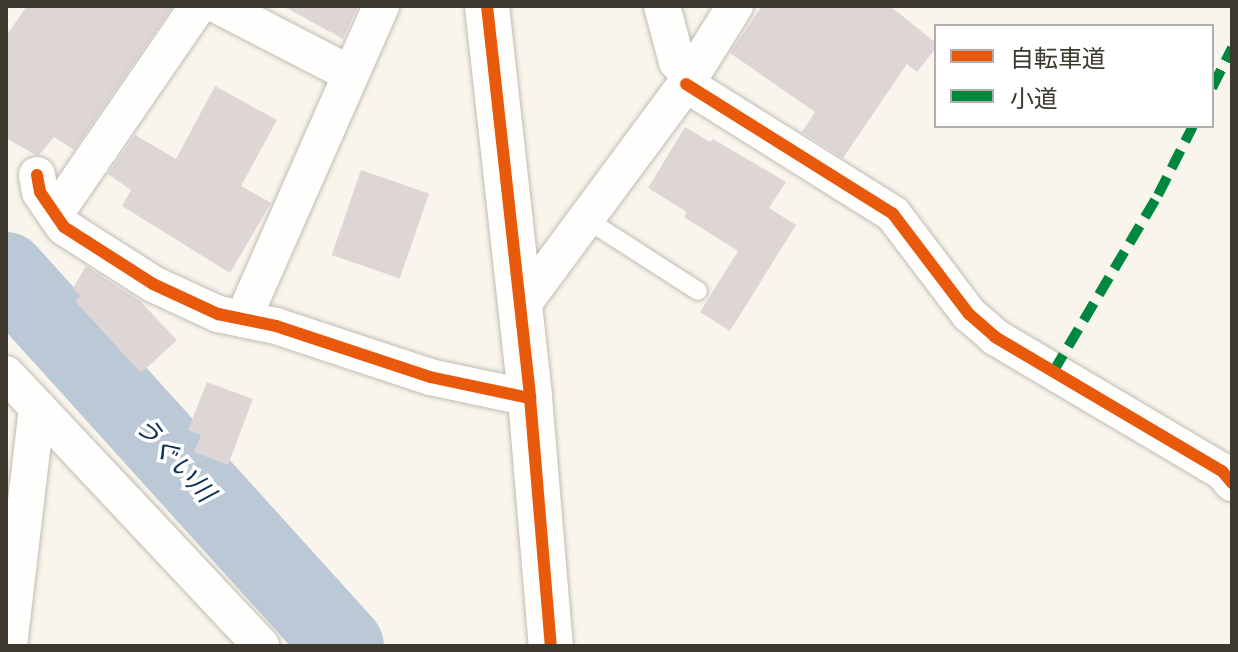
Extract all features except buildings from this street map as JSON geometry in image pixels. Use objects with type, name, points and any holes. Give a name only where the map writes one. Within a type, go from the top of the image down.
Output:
[{"type":"street","points":[[55,214],[198,6]]},
{"type":"street","points":[[219,6],[349,73]]},
{"type":"street","points":[[243,319],[381,6]]},
{"type":"street","points":[[487,6],[530,398],[551,646]]},
{"type":"street","points":[[662,6],[677,62],[689,80],[893,214],[969,314],[995,337],[1222,471],[1232,483]]},
{"type":"street","points":[[520,308],[689,80],[735,6]]},
{"type":"street","points":[[37,175],[40,192],[64,227],[153,284],[218,314],[430,377],[530,398]]},
{"type":"street","points":[[6,374],[261,646]]},
{"type":"street","points":[[9,646],[37,407]]},
{"type":"lane","points":[[586,219],[698,291]]},
{"type":"waterway","name":"うぐい川","points":[[6,272],[344,646]]},
{"type":"marked path","points":[[1214,84],[1232,48]]},
{"type":"marked path","points":[[1053,372],[1158,195],[1192,128]]},
{"type":"cycle path","points":[[487,6],[530,398],[551,646]]},
{"type":"cycle path","points":[[686,84],[893,214],[969,314],[995,337],[1222,471],[1232,483]]},
{"type":"cycle path","points":[[37,175],[40,192],[64,227],[153,284],[218,314],[276,326],[430,377],[530,398]]}]
